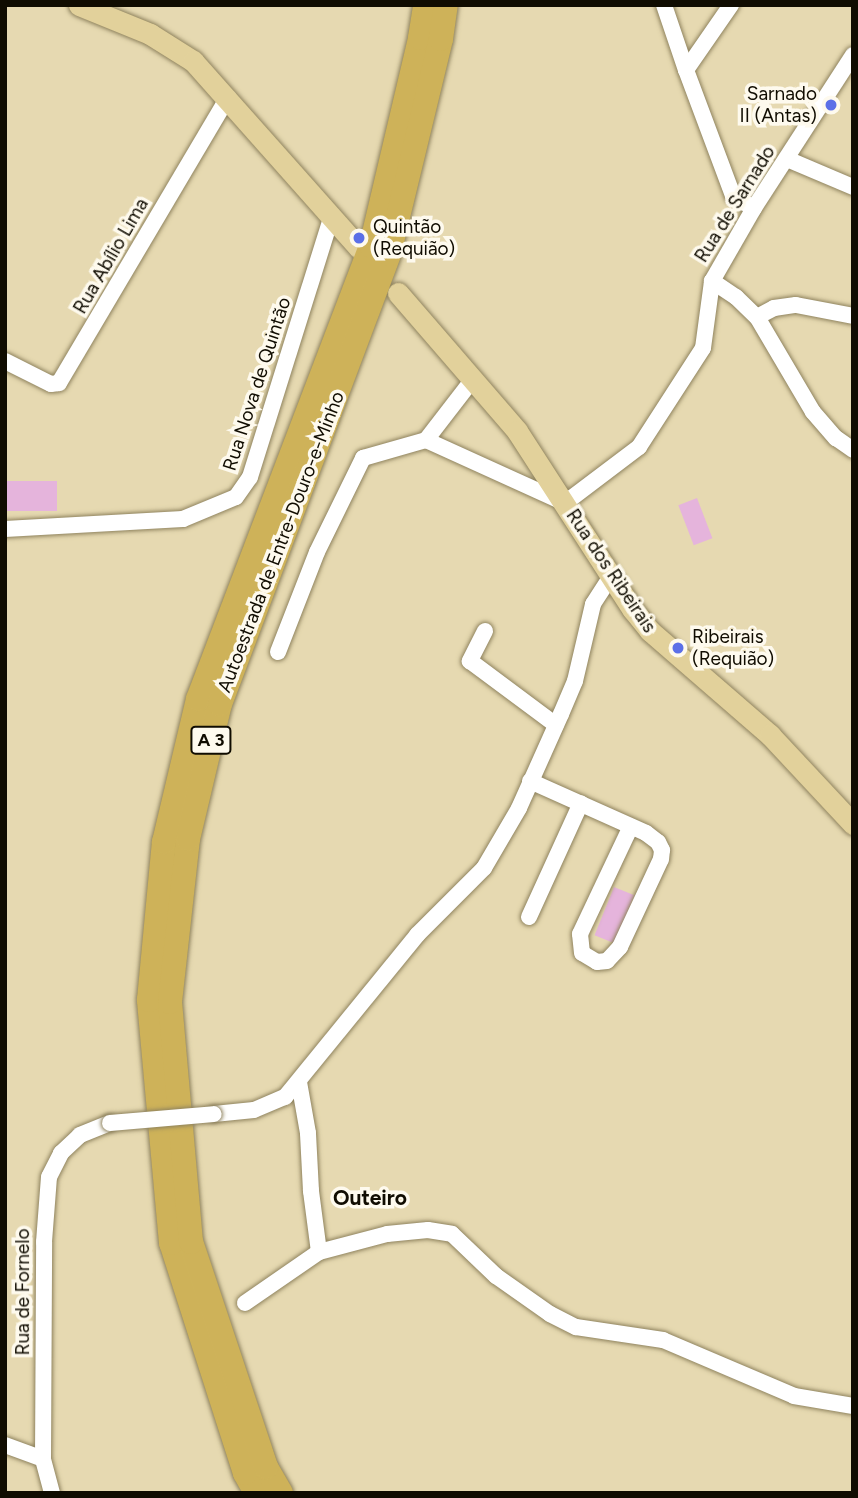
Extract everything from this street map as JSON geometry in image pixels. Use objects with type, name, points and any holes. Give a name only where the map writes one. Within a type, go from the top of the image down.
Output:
[{"type":"highway","name":"Autoestrada de Entre-Douro-e-Minho","points":[[256,1493],[245,1473],[171,1243],[149,1000],[164,842],[198,699],[371,246],[420,38],[425,5]]},
{"type":"highway","name":"Autoestrada de Entre-Douro-e-Minho","points":[[281,1493],[266,1467],[191,1242],[170,1002],[188,839],[220,704],[389,254],[441,39],[446,5]]},
{"type":"main road","points":[[79,5],[168,43],[193,61],[229,97],[359,248]]},
{"type":"main road","name":"Rua dos Ribeirais","points":[[398,293],[517,431],[633,610],[658,639],[771,735],[851,823]]},
{"type":"street","points":[[664,5],[733,196],[754,208]]},
{"type":"street","points":[[686,71],[731,5]]},
{"type":"street","name":"Rua de Sarnado","points":[[565,503],[639,447],[702,348],[712,281],[754,208],[853,55]]},
{"type":"street","name":"Rua Abílio Lima","points":[[5,361],[51,384],[60,383],[229,97]]},
{"type":"street","points":[[787,159],[853,187]]},
{"type":"street","name":"Rua Nova de Quintão","points":[[5,529],[183,519],[236,497],[250,477],[332,216]]},
{"type":"street","points":[[712,281],[736,297],[757,317],[813,412],[836,438],[853,450]]},
{"type":"street","points":[[757,317],[775,307],[796,305],[853,316]]},
{"type":"street","points":[[278,652],[317,552],[363,458],[426,440],[474,378]]},
{"type":"street","points":[[426,440],[565,503]]},
{"type":"street","name":"Rua de Fornelo","points":[[52,1493],[43,1459],[44,1230],[49,1177],[61,1153],[80,1135],[110,1123],[254,1110],[285,1097],[417,935],[484,868],[499,846],[575,681],[593,604],[612,575]]},
{"type":"street","points":[[485,631],[470,661],[556,725]]},
{"type":"street","points":[[530,781],[631,826],[658,842],[661,859],[615,955],[607,961],[597,962],[582,953],[580,934],[631,826]]},
{"type":"street","points":[[529,918],[581,803]]},
{"type":"street","points":[[299,1082],[308,1133],[319,1252]]},
{"type":"street","points":[[245,1304],[319,1252],[387,1234],[428,1230],[452,1234],[496,1276],[576,1327],[663,1340],[794,1396],[853,1406]]},
{"type":"street","points":[[5,1445],[43,1459]]},
{"type":"shaded area","points":[[5,481],[57,481],[57,511],[5,511]]},
{"type":"shaded area","points":[[697,498],[712,538],[694,545],[678,505]]},
{"type":"shaded area","points":[[614,887],[634,895],[615,943],[595,935]]},
{"type":"place","name":"Sarnado II (Antas)","points":[[831,105]]},
{"type":"place","name":"Quintão (Requião)","points":[[359,238]]},
{"type":"place","name":"Ribeirais (Requião)","points":[[678,648]]},
{"type":"district","name":"Outeiro","points":[[370,1198]]}]
